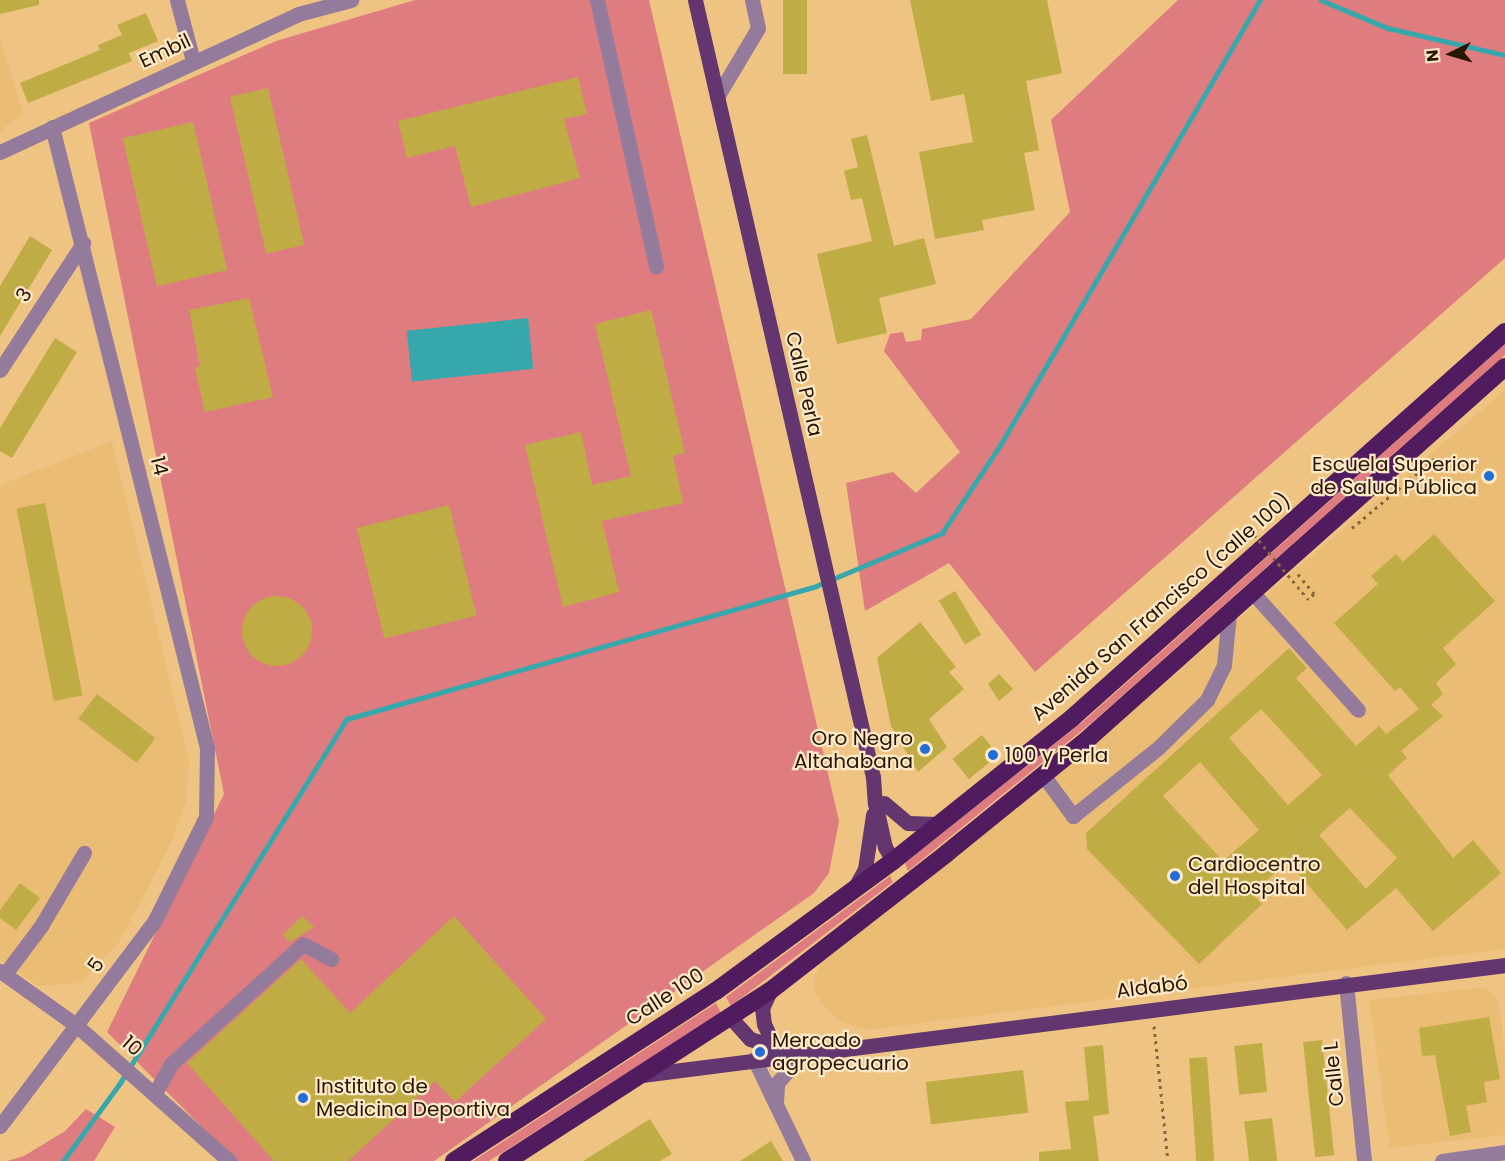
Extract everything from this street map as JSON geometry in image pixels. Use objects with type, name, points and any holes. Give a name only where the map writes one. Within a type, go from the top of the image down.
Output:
[{"type":"highway","name":"Avenida San Francisco (calle 100)","points":[[893,861],[1072,718],[1505,332]]},
{"type":"highway","points":[[507,1161],[770,991],[1043,776],[1253,593],[1505,367]]},
{"type":"highway","points":[[893,861],[905,885]]},
{"type":"highway","name":"Calle 100","points":[[454,1161],[716,991],[893,861]]},
{"type":"highway","points":[[716,991],[731,1018]]},
{"type":"main road","name":"Calle Perla","points":[[695,0],[879,803],[885,847],[893,861]]},
{"type":"main road","points":[[853,892],[871,845],[879,803],[908,823],[938,824]]},
{"type":"main road","name":"Aldabó","points":[[639,1075],[1152,1008],[1505,965]]},
{"type":"main road","points":[[770,991],[762,1008],[764,1024],[771,1039],[782,1050]]},
{"type":"main road","points":[[731,1018],[754,1059]]},
{"type":"main road","name":"Aldabó","points":[[731,1018],[750,1039],[782,1050],[804,1053]]},
{"type":"street","points":[[177,0],[193,62]]},
{"type":"street","name":"Embil","points":[[0,152],[298,14],[351,0]]},
{"type":"street","points":[[597,0],[656,267]]},
{"type":"street","points":[[717,97],[758,28],[752,0]]},
{"type":"street","name":"14","points":[[52,127],[83,243],[207,748],[206,817]]},
{"type":"street","name":"3","points":[[0,370],[83,243]]},
{"type":"street","points":[[1253,593],[1358,710]]},
{"type":"street","points":[[1043,776],[1073,816],[1158,748],[1207,700],[1224,665],[1229,614]]},
{"type":"street","name":"5","points":[[0,1126],[154,922],[206,817]]},
{"type":"street","points":[[2,973],[41,926],[84,853]]},
{"type":"street","points":[[155,1093],[171,1064],[303,944],[331,959]]},
{"type":"street","name":"10","points":[[2,973],[76,1025],[229,1161]]},
{"type":"street","name":"Calle L","points":[[1346,984],[1364,1161]]},
{"type":"street","points":[[776,1104],[777,1083],[804,1053]]},
{"type":"street","points":[[754,1059],[803,1161]]},
{"type":"street","points":[[1442,1161],[1505,1152]]},
{"type":"path","points":[[1249,529],[1308,599],[1314,594],[1298,574]]},
{"type":"path","points":[[1152,1008],[1168,1161]]},
{"type":"shaded area","points":[[415,0],[649,0],[839,821],[829,873],[814,893],[434,1161],[236,1161],[107,1032],[224,794],[89,123],[276,41]]},
{"type":"shaded area","points":[[1178,0],[1505,0],[1505,258],[1035,672],[949,563],[865,611],[846,483],[893,472],[916,493],[960,452],[884,351],[890,334],[903,332],[906,342],[921,340],[922,329],[971,319],[1070,212],[1051,120]]},
{"type":"shaded area","points":[[0,38],[23,114],[0,131]]},
{"type":"shaded area","points":[[1505,344],[1505,355],[1096,719],[908,871],[905,863],[1086,719]]},
{"type":"shaded area","points":[[1505,390],[1505,949],[867,1030],[841,1022],[825,1007],[815,994],[815,978],[822,959],[882,916],[1094,743]]},
{"type":"shaded area","points":[[112,441],[189,760],[186,801],[171,843],[118,944],[81,983],[38,986],[0,960],[0,485]]},
{"type":"shaded area","points":[[890,876],[893,882],[731,1006],[726,997]]},
{"type":"shaded area","points":[[1485,987],[1499,1002],[1505,1057],[1505,1135],[1390,1148],[1369,1000]]},
{"type":"shaded area","points":[[716,1003],[721,1013],[489,1161],[473,1161]]},
{"type":"shaded area","points":[[86,1109],[115,1127],[94,1161],[7,1161],[24,1156],[65,1131]]},
{"type":"water","points":[[528,318],[533,369],[412,381],[407,331]]},
{"type":"building","points":[[0,0],[39,0],[39,5],[0,14]]},
{"type":"building","points":[[783,0],[807,0],[807,74],[783,74]]},
{"type":"building","points":[[910,0],[1047,0],[1062,73],[1026,81],[1039,150],[1024,153],[1035,210],[982,220],[984,230],[935,239],[919,152],[973,142],[964,94],[931,101]]},
{"type":"building","points":[[146,13],[158,41],[129,53],[132,61],[28,103],[20,83],[100,50],[98,45],[122,35],[117,25]]},
{"type":"building","points":[[578,77],[587,114],[564,119],[580,178],[471,207],[455,146],[407,158],[398,121]]},
{"type":"building","points":[[268,88],[304,245],[266,254],[230,97]]},
{"type":"building","points":[[193,122],[227,270],[157,286],[123,138]]},
{"type":"building","points":[[867,135],[894,246],[924,238],[936,284],[879,298],[887,333],[837,344],[817,254],[872,241],[862,198],[851,200],[844,171],[858,167],[851,139]]},
{"type":"building","points":[[30,236],[52,250],[0,336],[0,286]]},
{"type":"building","points":[[249,298],[273,397],[205,412],[195,368],[200,366],[189,310]]},
{"type":"building","points":[[651,310],[685,453],[673,456],[683,503],[602,521],[619,592],[563,607],[525,445],[581,432],[592,485],[631,476],[595,324]]},
{"type":"building","points":[[55,338],[77,352],[12,458],[0,451],[0,428]]},
{"type":"building","points":[[45,503],[82,695],[54,701],[17,509]]},
{"type":"building","points":[[449,505],[477,616],[384,639],[357,528]]},
{"type":"building","points":[[1434,534],[1495,601],[1443,648],[1456,664],[1436,683],[1443,694],[1431,705],[1443,716],[1401,751],[1407,758],[1388,775],[1453,858],[1473,840],[1501,873],[1433,931],[1396,888],[1347,930],[1288,862],[1252,893],[1262,904],[1199,964],[1087,849],[1086,833],[1289,648],[1307,668],[1296,678],[1356,746],[1379,726],[1386,734],[1419,709],[1400,687],[1395,691],[1334,623],[1378,584],[1371,576],[1396,554],[1403,562]],"holes":[[[1261,709],[1322,775],[1288,805],[1229,738]],[[1200,762],[1259,830],[1223,861],[1163,796]],[[1350,808],[1397,858],[1366,889],[1319,835]]]},
{"type":"building","points":[[955,591],[981,635],[965,645],[939,601]]},
{"type":"building","points":[[270,596],[284,596],[297,602],[306,611],[312,624],[310,644],[302,656],[284,666],[270,666],[257,660],[248,651],[242,638],[242,624],[248,611],[257,602]]},
{"type":"building","points":[[920,622],[956,667],[949,672],[964,689],[929,719],[947,747],[918,772],[891,726],[877,658]]},
{"type":"building","points":[[999,674],[1013,689],[999,701],[988,684]]},
{"type":"building","points":[[97,694],[155,738],[137,763],[78,719]]},
{"type":"building","points":[[982,735],[998,755],[969,779],[952,759]]},
{"type":"building","points":[[20,883],[40,898],[16,930],[0,918],[0,910]]},
{"type":"building","points":[[302,916],[314,927],[290,942],[283,935]]},
{"type":"building","points":[[454,916],[546,1019],[455,1102],[435,1081],[348,1161],[274,1161],[187,1063],[301,959],[350,1013]]},
{"type":"building","points":[[1489,1017],[1500,1079],[1484,1082],[1487,1102],[1466,1106],[1471,1132],[1450,1136],[1435,1055],[1422,1056],[1419,1028]]},
{"type":"building","points":[[1322,1040],[1334,1155],[1315,1157],[1303,1042]]},
{"type":"building","points":[[1262,1043],[1267,1092],[1239,1095],[1234,1046]]},
{"type":"building","points":[[1103,1045],[1109,1114],[1093,1116],[1099,1161],[1039,1161],[1039,1152],[1071,1149],[1065,1102],[1089,1100],[1084,1047]]},
{"type":"building","points":[[1207,1057],[1214,1161],[1196,1161],[1189,1058]]},
{"type":"building","points":[[1023,1070],[1028,1113],[931,1125],[926,1082]]},
{"type":"building","points":[[1272,1118],[1277,1161],[1249,1161],[1244,1121]]},
{"type":"building","points":[[650,1119],[672,1154],[660,1161],[583,1161]]},
{"type":"building","points":[[771,1141],[783,1161],[740,1161]]},
{"type":"waterway","points":[[63,1161],[120,1083],[347,719],[816,586],[942,533],[999,447],[1260,0]]},
{"type":"waterway","points":[[1321,0],[1388,28],[1505,55]]},
{"type":"place","name":"Escuela Superior de Salud Pública","points":[[1489,476]]},
{"type":"place","name":"Oro Negro Altahabana","points":[[925,749]]},
{"type":"place","name":"100 y Perla","points":[[993,755]]},
{"type":"place","name":"Cardiocentro del Hospital","points":[[1175,876]]},
{"type":"place","name":"Mercado agropecuario","points":[[760,1052]]},
{"type":"place","name":"Instituto de Medicina Deportiva","points":[[303,1098]]}]
